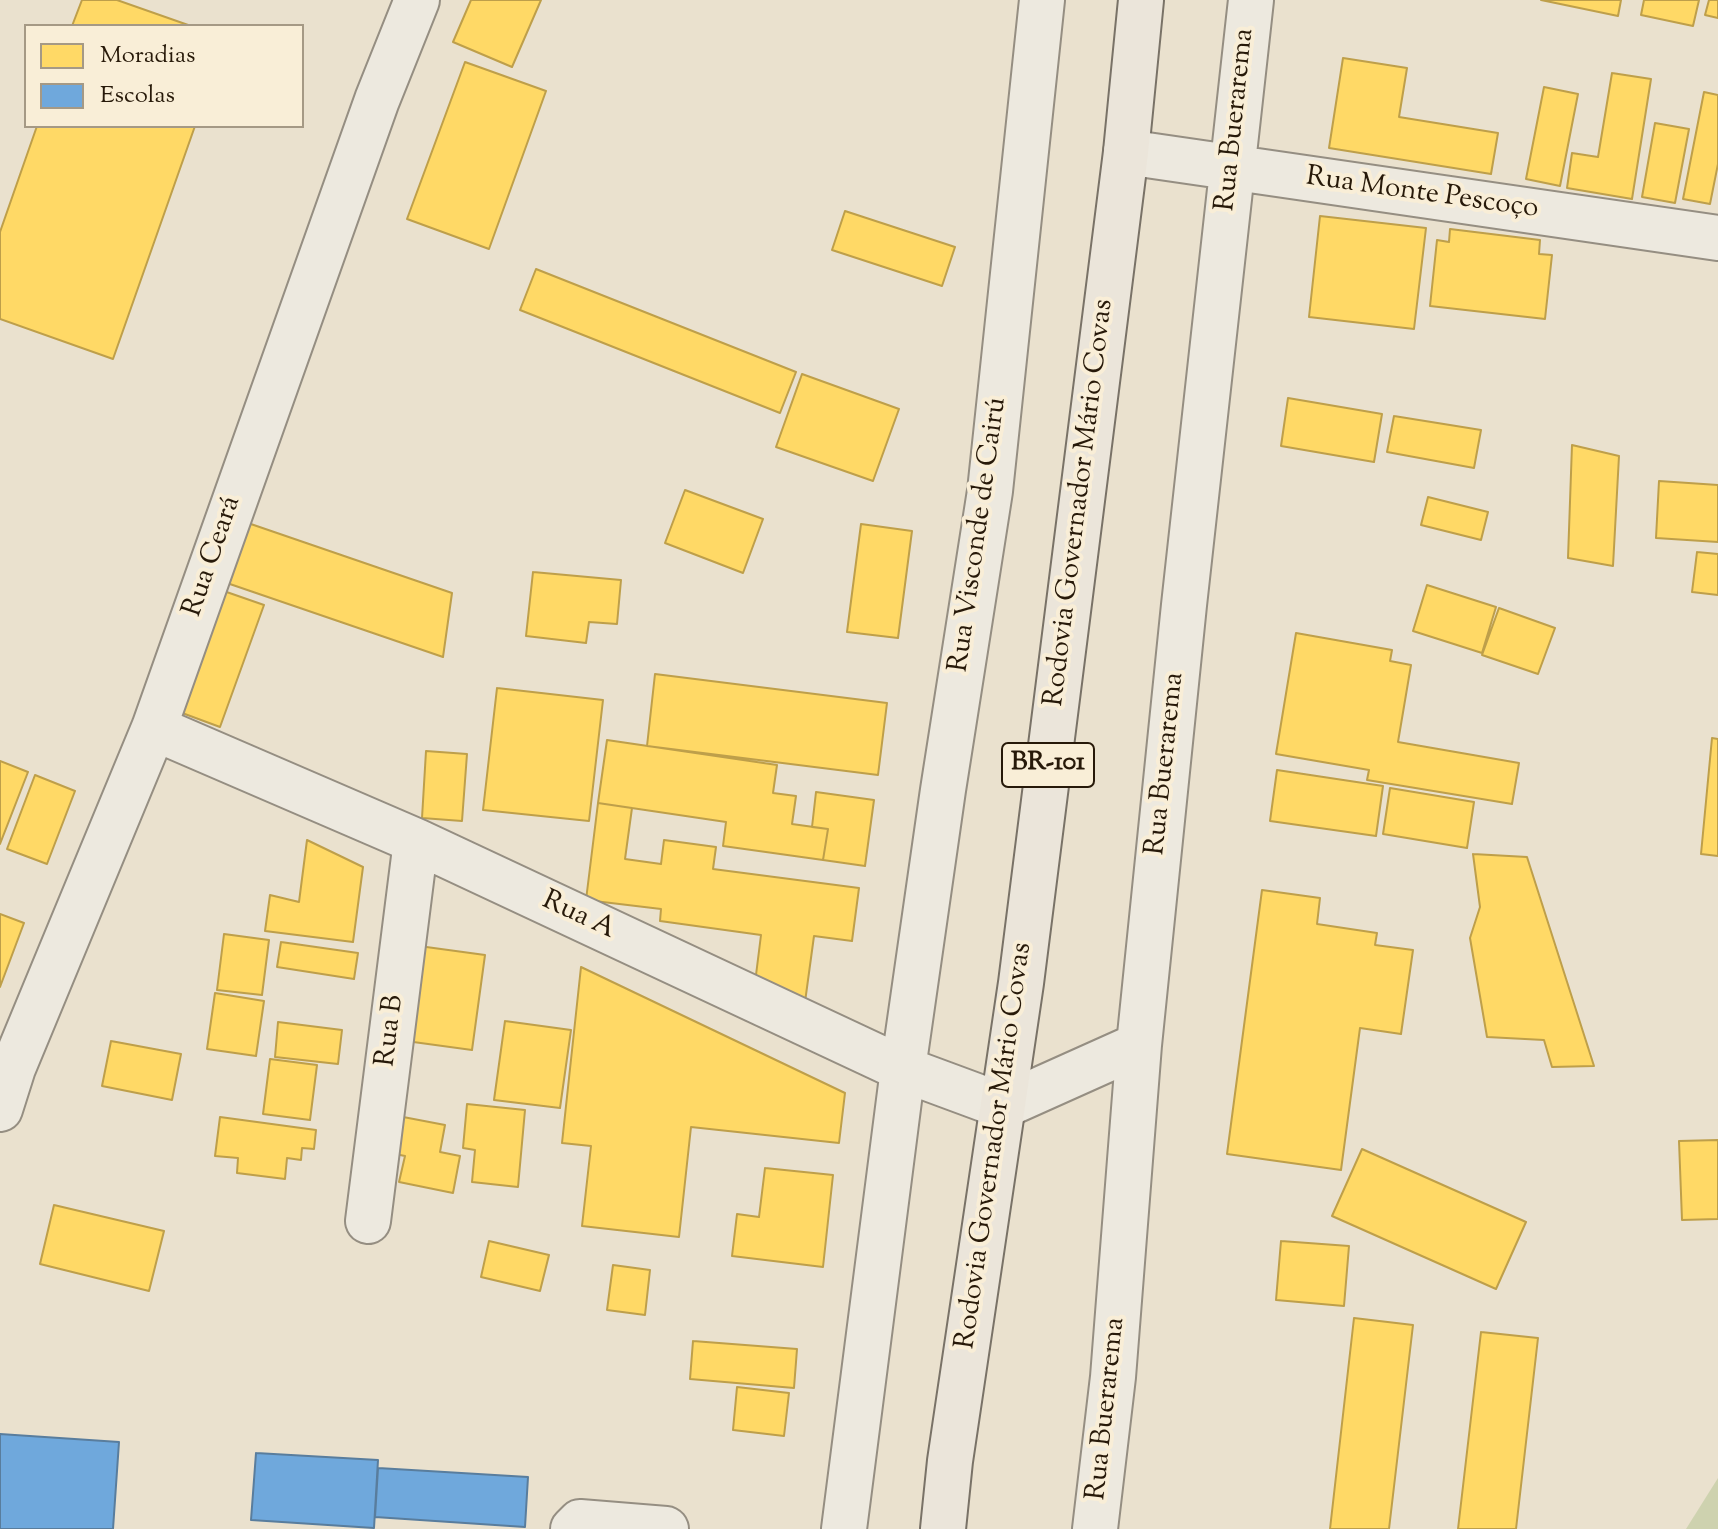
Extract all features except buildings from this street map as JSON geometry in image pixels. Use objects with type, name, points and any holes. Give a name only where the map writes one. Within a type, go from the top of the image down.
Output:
[{"type":"highway","name":"Rodovia Governador Mário Covas","points":[[943,1529],[950,1461],[1021,983],[1126,152],[1141,0]]},
{"type":"street","name":"Rua Ceará","points":[[0,1109],[7,1067],[154,728],[366,130],[417,0]]},
{"type":"street","name":"Rua Visconde de Cairú","points":[[844,1529],[903,1069],[990,491],[1042,0]]},
{"type":"street","name":"Rua Buerarema","points":[[1095,1529],[1113,1377],[1139,1045],[1251,0]]},
{"type":"street","name":"Rua Monte Pescoço","points":[[1126,152],[1718,238]]},
{"type":"street","name":"Rua A","points":[[154,728],[416,841],[903,1069],[1003,1106]]},
{"type":"street","name":"Rua B","points":[[368,1221],[416,841]]},
{"type":"street","points":[[1003,1106],[1139,1045]]},
{"type":"street","points":[[573,1529],[580,1522],[666,1529]]},
{"type":"green space","points":[[1718,1478],[1718,1529],[1686,1529]]}]
